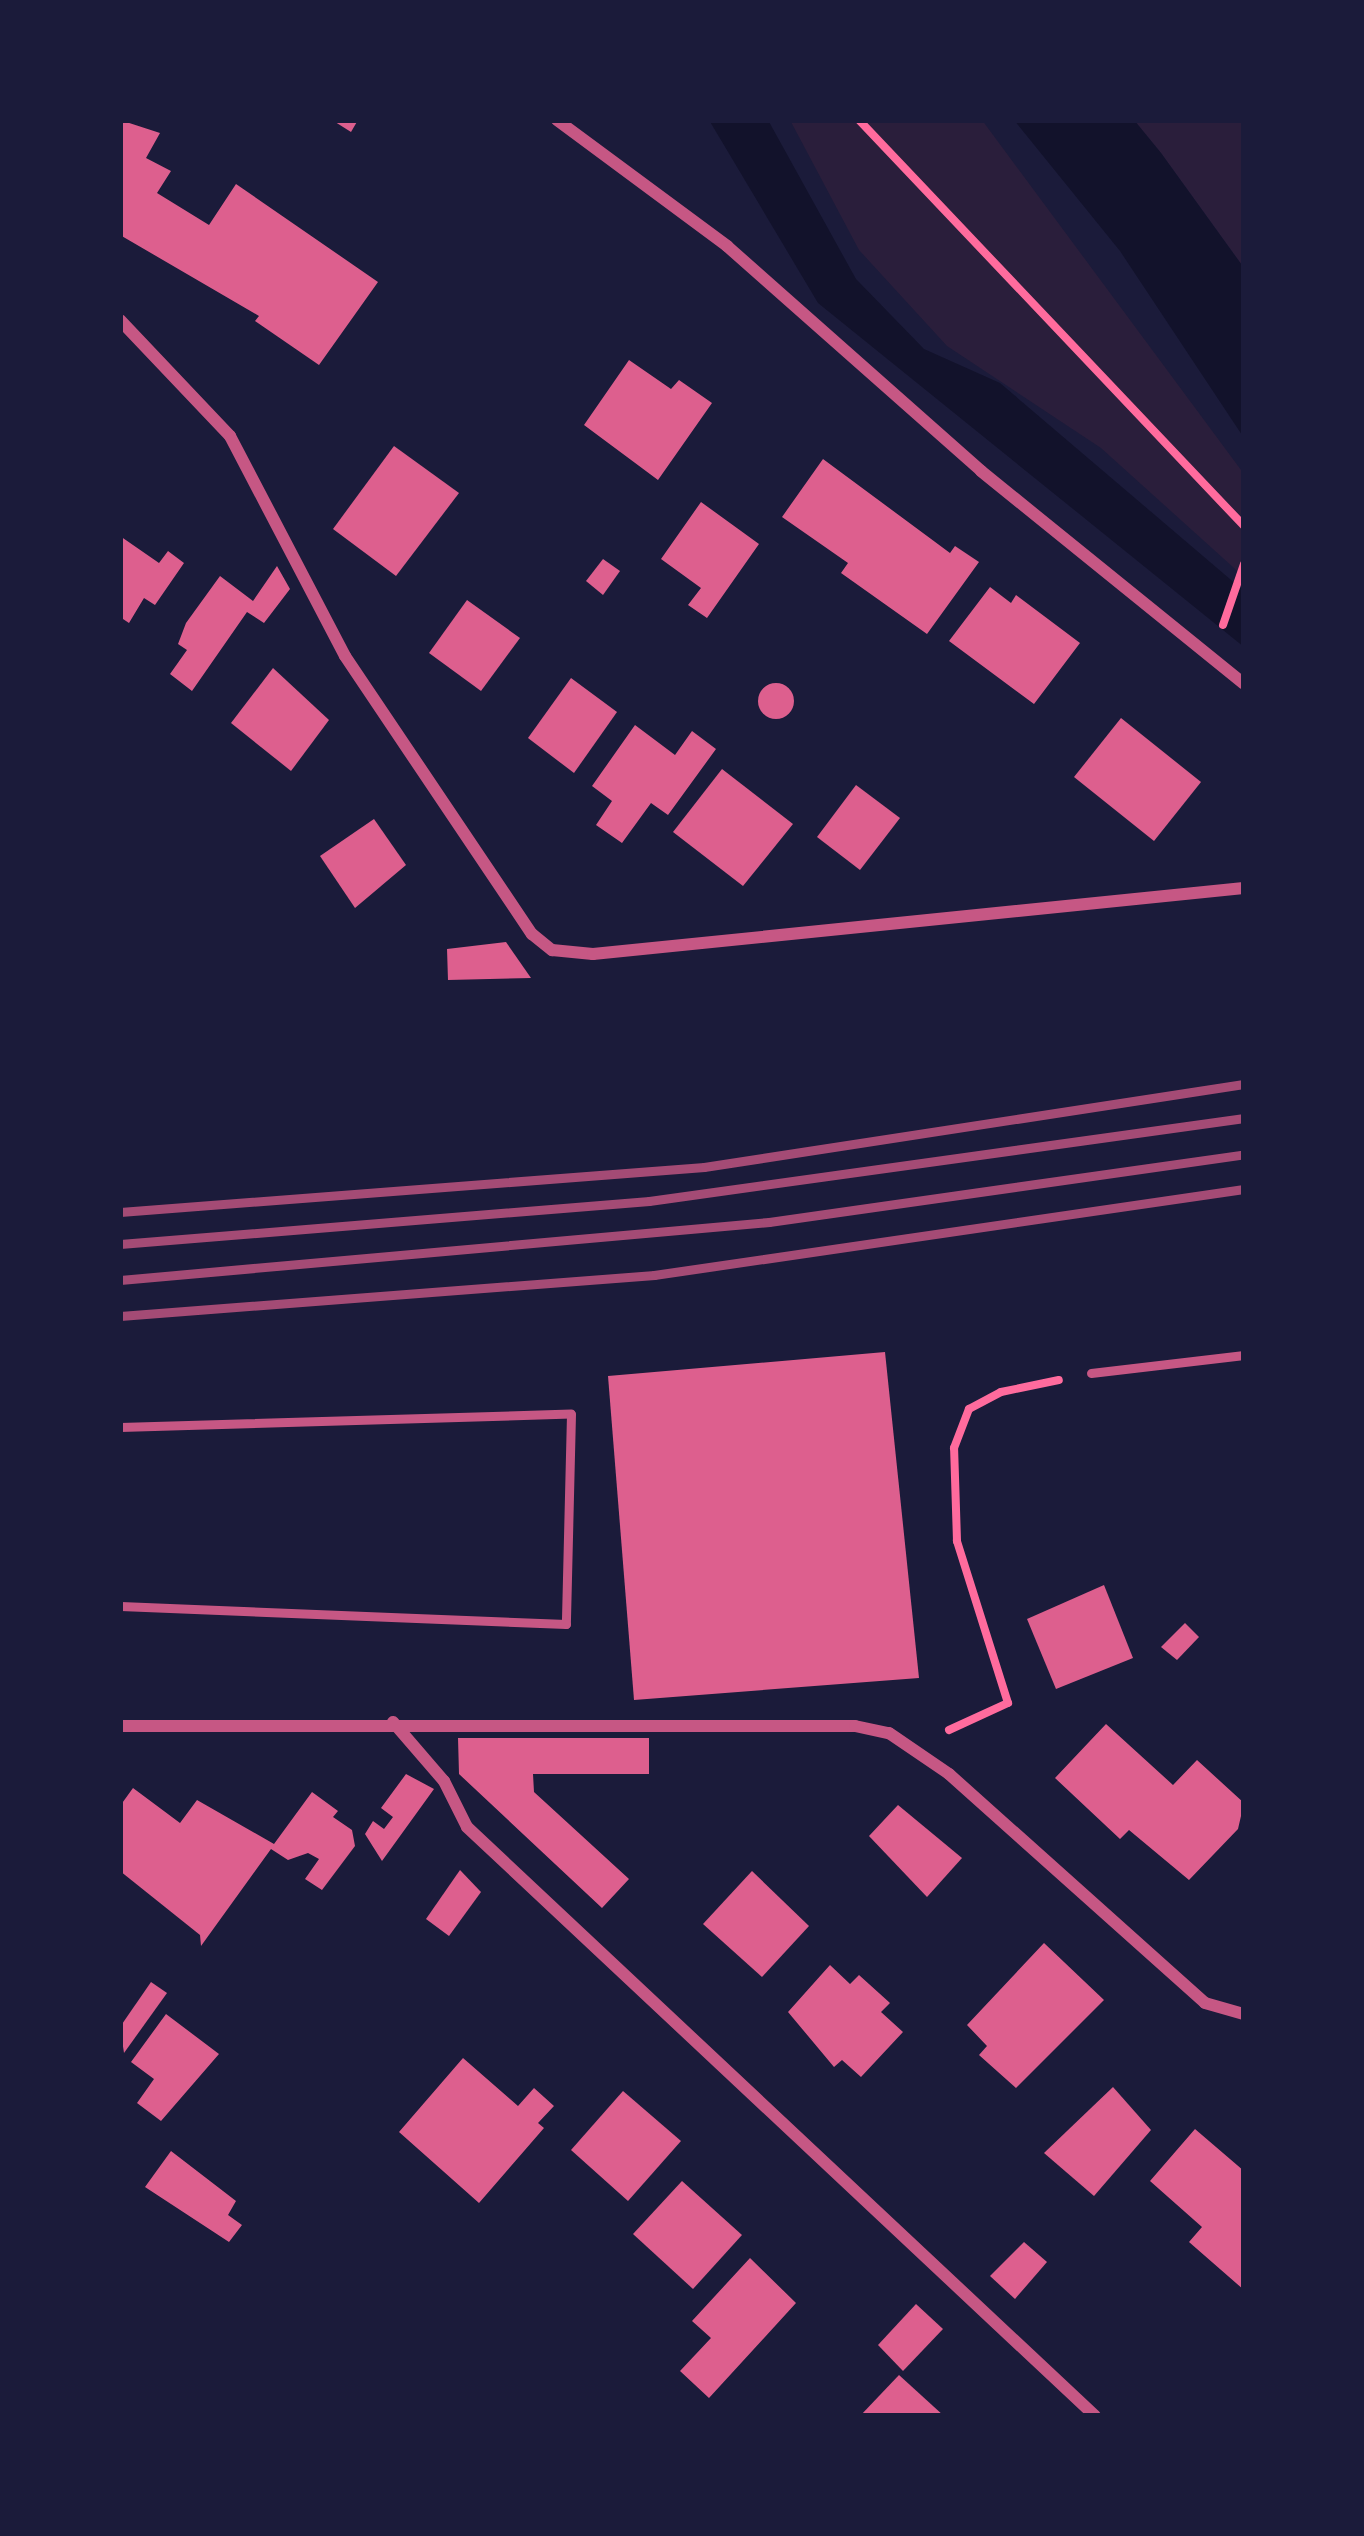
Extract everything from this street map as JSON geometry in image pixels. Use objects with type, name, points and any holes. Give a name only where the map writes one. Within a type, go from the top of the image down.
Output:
[{"type":"street","points":[[557,120],[727,246],[981,471],[1244,684]]},
{"type":"street","points":[[120,320],[230,436],[345,656],[532,934],[553,950],[593,954],[1244,888]]},
{"type":"street","points":[[393,1722],[444,1781],[467,1827],[1095,2416]]},
{"type":"street","points":[[120,1726],[393,1722],[855,1726],[916,1747],[1205,2003],[1244,2014]]},
{"type":"lane","points":[[1091,1373],[1244,1355]]},
{"type":"lane","points":[[120,1426],[571,1414],[566,1624],[120,1606]]},
{"type":"path","points":[[859,120],[1244,526]]},
{"type":"path","points":[[1227,613],[1244,564]]},
{"type":"path","points":[[916,1747],[1008,1702],[957,1541],[954,1448],[969,1409],[1000,1392],[1091,1373]]},
{"type":"shaded area","points":[[709,120],[768,120],[856,279],[924,349],[1000,383],[1244,591],[1244,647],[818,303]]},
{"type":"shaded area","points":[[790,120],[982,120],[1244,474],[1244,577],[1101,448],[947,346],[859,250]]},
{"type":"shaded area","points":[[1014,120],[1134,120],[1161,153],[1244,268],[1244,438],[1120,251]]},
{"type":"shaded area","points":[[1134,120],[1244,120],[1244,268],[1161,153]]},
{"type":"building","points":[[120,120],[160,133],[146,158],[171,171],[157,193],[209,225],[236,184],[378,282],[319,365],[255,321],[259,316],[120,235]]},
{"type":"building","points":[[332,120],[358,120],[351,132]]},
{"type":"building","points":[[629,360],[671,389],[679,380],[712,403],[658,480],[584,425]]},
{"type":"building","points":[[394,446],[459,493],[396,576],[333,529]]},
{"type":"building","points":[[823,459],[950,553],[955,546],[979,562],[927,634],[841,573],[848,563],[782,517]]},
{"type":"building","points":[[701,502],[759,544],[707,618],[688,605],[701,588],[661,559]]},
{"type":"building","points":[[120,536],[159,563],[168,551],[184,563],[155,605],[144,598],[129,623],[120,617]]},
{"type":"building","points":[[603,559],[620,571],[603,595],[586,581]]},
{"type":"building","points":[[277,566],[290,589],[264,623],[247,612],[192,691],[170,674],[187,650],[178,644],[186,623],[220,576],[253,601]]},
{"type":"building","points":[[990,587],[1011,603],[1016,595],[1080,643],[1034,704],[949,641]]},
{"type":"building","points":[[467,600],[520,638],[481,691],[429,653]]},
{"type":"building","points":[[273,668],[329,720],[291,771],[231,723]]},
{"type":"building","points":[[571,678],[617,712],[574,773],[528,738]]},
{"type":"building","points":[[776,683],[789,688],[794,701],[789,714],[776,719],[763,714],[758,701],[763,688]]},
{"type":"building","points":[[1121,718],[1201,782],[1154,841],[1074,777]]},
{"type":"building","points":[[635,725],[675,755],[692,731],[716,749],[668,815],[651,803],[622,843],[596,825],[612,801],[592,786]]},
{"type":"building","points":[[722,769],[793,824],[743,886],[673,832]]},
{"type":"building","points":[[856,785],[900,818],[860,870],[817,837]]},
{"type":"building","points":[[374,819],[406,865],[355,908],[320,856]]},
{"type":"building","points":[[506,942],[531,978],[448,980],[447,949]]},
{"type":"building","points":[[885,1352],[919,1678],[634,1700],[608,1376]]},
{"type":"building","points":[[1104,1585],[1133,1658],[1056,1689],[1027,1619]]},
{"type":"building","points":[[1185,1623],[1199,1637],[1177,1660],[1161,1647]]},
{"type":"building","points":[[1106,1724],[1173,1785],[1197,1760],[1244,1803],[1238,1829],[1189,1880],[1129,1830],[1120,1839],[1055,1778]]},
{"type":"building","points":[[458,1738],[649,1738],[649,1774],[533,1774],[534,1792],[629,1879],[602,1908],[459,1774]]},
{"type":"building","points":[[406,1774],[434,1789],[382,1861],[365,1834],[373,1821],[384,1829],[393,1817],[381,1808]]},
{"type":"building","points":[[133,1788],[180,1823],[197,1800],[274,1844],[312,1792],[338,1811],[333,1817],[352,1830],[355,1846],[322,1890],[305,1879],[319,1859],[308,1853],[288,1860],[271,1849],[201,1946],[200,1935],[120,1871],[120,1806]]},
{"type":"building","points":[[898,1805],[962,1858],[927,1897],[869,1836]]},
{"type":"building","points":[[460,1870],[481,1892],[449,1936],[426,1919]]},
{"type":"building","points":[[752,1871],[809,1926],[762,1977],[703,1924]]},
{"type":"building","points":[[1044,1943],[1104,2000],[1016,2088],[979,2055],[987,2046],[967,2025]]},
{"type":"building","points":[[830,1965],[850,1984],[859,1975],[890,2003],[881,2012],[903,2032],[861,2077],[842,2060],[834,2067],[788,2012]]},
{"type":"building","points":[[151,1982],[167,1993],[124,2053],[120,2027]]},
{"type":"building","points":[[166,2014],[219,2054],[161,2121],[137,2103],[154,2079],[131,2062]]},
{"type":"building","points":[[463,2058],[518,2106],[534,2088],[554,2106],[538,2123],[544,2128],[479,2203],[399,2132]]},
{"type":"building","points":[[1113,2087],[1151,2130],[1094,2196],[1044,2153]]},
{"type":"building","points":[[623,2091],[681,2141],[628,2201],[571,2150]]},
{"type":"building","points":[[1195,2129],[1244,2171],[1244,2290],[1189,2242],[1202,2227],[1150,2181]]},
{"type":"building","points":[[171,2151],[236,2201],[228,2215],[242,2225],[229,2242],[145,2187]]},
{"type":"building","points":[[682,2181],[742,2235],[693,2289],[633,2234]]},
{"type":"building","points":[[1024,2242],[1047,2262],[1015,2299],[990,2276]]},
{"type":"building","points":[[750,2258],[796,2303],[709,2398],[680,2371],[711,2338],[692,2321]]},
{"type":"building","points":[[916,2304],[943,2329],[903,2371],[878,2345]]},
{"type":"building","points":[[899,2375],[944,2416],[860,2416]]},
{"type":"railway","points":[[120,1212],[704,1167],[1244,1084]]},
{"type":"railway","points":[[120,1244],[649,1201],[1244,1118]]},
{"type":"railway","points":[[120,1280],[769,1222],[1244,1154]]},
{"type":"railway","points":[[120,1316],[654,1275],[1244,1189]]}]
